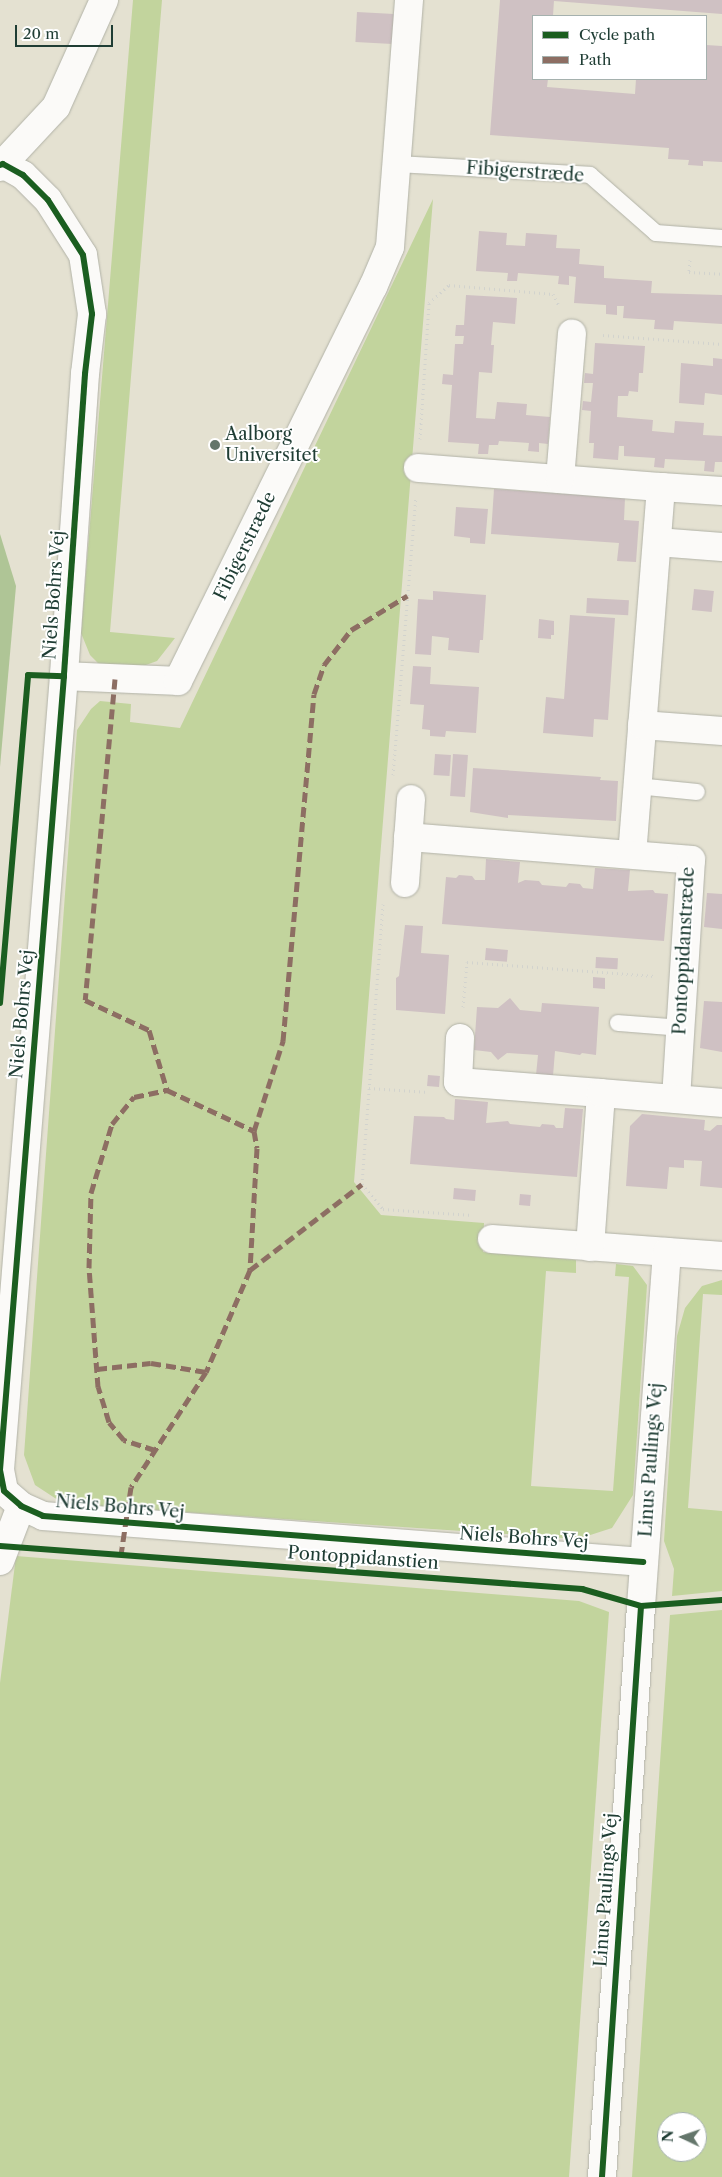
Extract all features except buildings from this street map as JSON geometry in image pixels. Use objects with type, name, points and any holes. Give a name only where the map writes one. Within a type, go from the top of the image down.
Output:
[{"type":"street","name":"Niels Bohrs Vej","points":[[104,0],[56,108],[1,165],[23,175],[48,200],[83,255],[92,314],[84,384],[64,676],[0,1470],[4,1491],[20,1506],[43,1516],[643,1562]]},
{"type":"street","name":"Fibigerstræde","points":[[64,676],[178,681],[390,247],[409,0]]},
{"type":"street","points":[[560,479],[572,333]]},
{"type":"street","points":[[418,468],[722,491]]},
{"type":"street","points":[[632,854],[661,487]]},
{"type":"street","points":[[657,542],[722,547]]},
{"type":"street","points":[[642,725],[722,731]]},
{"type":"street","points":[[405,883],[411,798]]},
{"type":"street","name":"Pontoppidanstræde","points":[[408,837],[691,860],[676,1099]]},
{"type":"street","points":[[460,1038],[458,1082],[722,1103]]},
{"type":"street","points":[[590,1247],[601,1093]]},
{"type":"street","points":[[492,1239],[722,1256]]},
{"type":"street","name":"Linus Paulings Vej","points":[[602,2177],[643,1562],[667,1252]]},
{"type":"street","points":[[0,1560],[20,1506]]},
{"type":"lane","name":"Fibigerstræde","points":[[396,164],[590,175],[656,233],[722,238]]},
{"type":"lane","points":[[638,786],[697,792]]},
{"type":"lane","points":[[618,1023],[681,1028]]},
{"type":"path","points":[[418,468],[429,303],[449,285],[553,294],[572,333],[722,344]]},
{"type":"path","points":[[460,1038],[467,962],[684,979]]},
{"type":"path","points":[[370,1088],[444,1093],[458,1082]]},
{"type":"green space","points":[[133,0],[162,0],[110,632],[175,638],[157,661],[132,670],[103,668],[90,655],[81,633]]},
{"type":"green space","points":[[433,199],[354,1182],[381,1215],[484,1223],[483,1252],[576,1260],[576,1273],[546,1271],[531,1486],[613,1491],[629,1277],[615,1276],[616,1264],[633,1266],[647,1285],[633,1495],[612,1528],[578,1539],[64,1504],[35,1485],[24,1455],[77,730],[91,709],[100,701],[131,704],[130,722],[180,728]]},
{"type":"green space","points":[[0,534],[16,586],[0,767]]},
{"type":"green space","points":[[722,1280],[722,1295],[703,1294],[688,1508],[722,1511],[722,1591],[672,1596],[674,1569],[664,1541],[677,1336],[685,1308],[702,1286]]},
{"type":"green space","points":[[16,1556],[579,1601],[609,1612],[569,2177],[0,2177],[0,1683]]},
{"type":"green space","points":[[722,1610],[722,2177],[632,2177],[670,1615]]},
{"type":"marked path","points":[[254,1131],[283,1041],[314,694],[324,665],[351,630],[407,596]]},
{"type":"marked path","points":[[115,679],[85,1000],[149,1030],[167,1090],[254,1131],[257,1148],[250,1270],[206,1372],[131,1487],[121,1555]]},
{"type":"marked path","points":[[155,1450],[124,1440],[109,1422],[98,1387],[89,1268],[91,1193],[112,1124],[134,1097],[167,1090]]},
{"type":"marked path","points":[[250,1270],[362,1184]]},
{"type":"marked path","points":[[97,1369],[151,1363],[206,1372]]},
{"type":"cycle path","name":"Pontoppidanstien","points":[[0,165],[3,164],[23,175],[48,200],[83,255],[92,314],[85,374],[64,676],[0,1470],[4,1491],[21,1506],[43,1516],[643,1562]]},
{"type":"cycle path","points":[[0,1003],[28,675],[64,676]]},
{"type":"cycle path","name":"Pontoppidanstien","points":[[0,1546],[582,1589],[641,1606],[722,1600]]},
{"type":"cycle path","points":[[602,2177],[641,1606]]},
{"type":"place","name":"Aalborg Universitet","points":[[215,445]]}]
